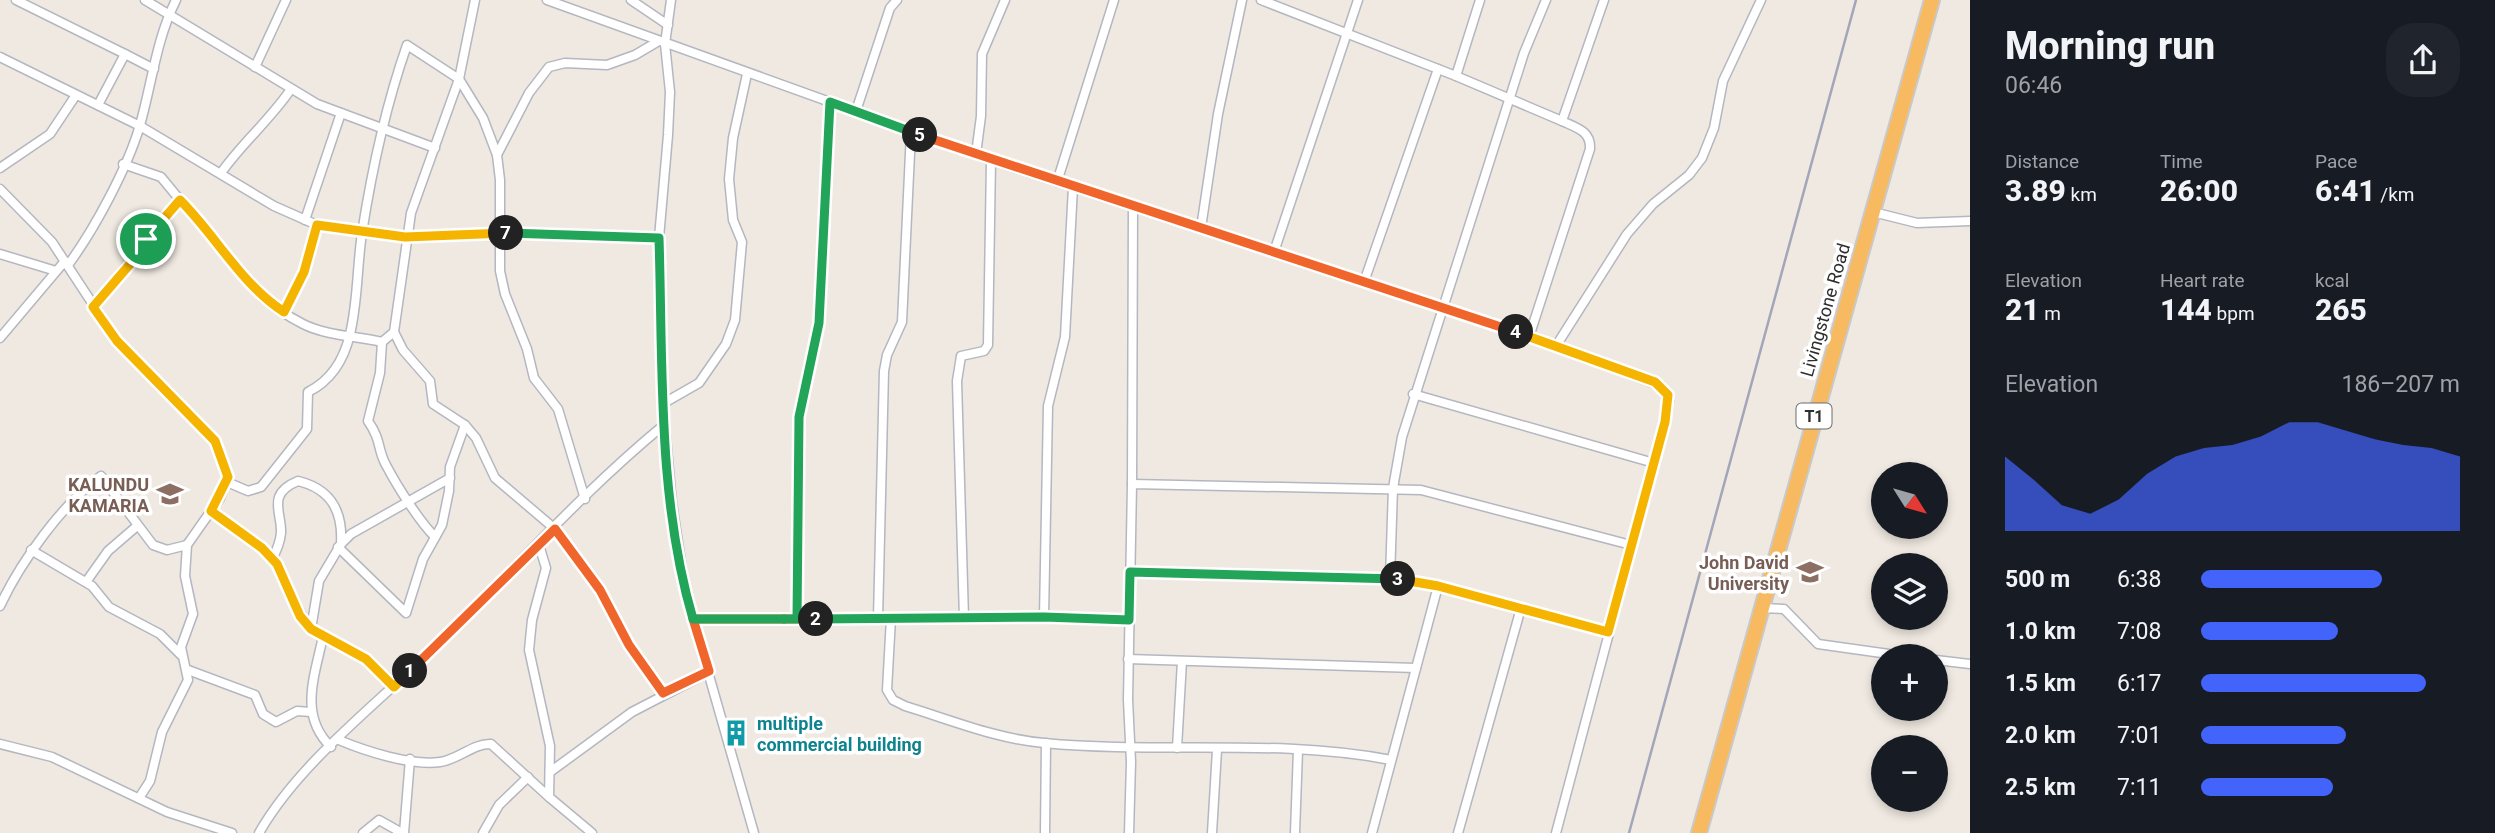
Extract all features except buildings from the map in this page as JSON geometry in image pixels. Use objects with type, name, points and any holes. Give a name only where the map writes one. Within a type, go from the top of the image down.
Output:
[{"type":"highway","name":"Livingstone Road","points":[[1699,833],[1759,608],[1931,0]]},
{"type":"street","points":[[16,0],[154,69]]},
{"type":"street","points":[[145,0],[291,89],[341,113],[435,148]]},
{"type":"street","points":[[0,338],[56,271],[67,263],[97,219],[140,126],[169,15],[176,0]]},
{"type":"street","points":[[255,67],[286,0]]},
{"type":"street","points":[[475,0],[459,79],[405,237],[394,332],[403,350],[430,381],[433,404],[465,425],[476,438],[495,478],[555,529],[600,590],[629,645],[663,693]]},
{"type":"street","points":[[547,0],[991,160],[1556,345],[1655,382],[1665,389],[1668,410],[1556,833]]},
{"type":"street","points":[[631,0],[668,25]]},
{"type":"street","points":[[671,0],[668,25],[661,43],[670,92],[659,238],[665,424],[680,566],[754,833]]},
{"type":"street","points":[[856,111],[890,8],[897,0]]},
{"type":"street","points":[[976,154],[981,116],[982,54],[1005,0]]},
{"type":"street","points":[[1057,182],[1114,0]]},
{"type":"street","points":[[1201,228],[1218,114],[1242,0]]},
{"type":"street","points":[[1261,0],[1456,76],[1562,121],[1585,132],[1590,138],[1590,149],[1529,337]]},
{"type":"street","points":[[1274,252],[1358,0]]},
{"type":"street","points":[[1456,76],[1480,0]]},
{"type":"street","points":[[1390,578],[1393,488],[1413,394],[1508,100],[1546,0]]},
{"type":"street","points":[[1562,121],[1604,0]]},
{"type":"street","points":[[1556,345],[1590,296],[1622,240],[1653,204],[1689,175],[1702,158],[1717,119],[1723,81],[1761,0]]},
{"type":"street","points":[[496,155],[529,93],[549,67],[565,63],[607,65],[661,43]]},
{"type":"street","points":[[226,482],[256,490],[284,460],[307,429],[308,392],[324,384],[333,374],[350,334],[362,232],[383,127],[407,45],[459,79],[483,118],[496,155],[501,233],[500,271],[505,294],[527,349],[534,378],[558,410],[585,499]]},
{"type":"street","points":[[98,105],[125,54]]},
{"type":"street","points":[[0,57],[140,126],[274,206],[317,225],[405,237],[501,233],[659,238]]},
{"type":"street","points":[[1364,282],[1438,69]]},
{"type":"street","points":[[664,403],[699,383],[726,344],[735,320],[742,242],[733,220],[729,179],[733,138],[747,74]]},
{"type":"street","points":[[222,173],[243,145],[276,112],[291,89]]},
{"type":"street","points":[[0,168],[50,134],[76,95]]},
{"type":"street","points":[[797,619],[799,417],[819,323],[830,102]]},
{"type":"street","points":[[305,220],[341,113]]},
{"type":"street","points":[[878,619],[884,371],[887,355],[902,322],[911,132]]},
{"type":"street","points":[[964,618],[957,381],[961,356],[984,351],[988,345],[991,160]]},
{"type":"street","points":[[123,164],[161,177],[216,239],[244,279],[284,312],[315,329],[382,342]]},
{"type":"street","points":[[1044,617],[1048,406],[1065,337],[1073,187]]},
{"type":"street","points":[[0,189],[52,242],[117,341],[215,441],[228,477],[211,511],[187,545],[185,576],[193,614],[181,647],[181,655]]},
{"type":"street","points":[[93,307],[180,200]]},
{"type":"street","points":[[1129,833],[1131,747],[1128,659],[1133,205]]},
{"type":"street","points":[[1873,212],[1917,223],[1970,221]]},
{"type":"street","points":[[284,312],[304,272],[317,225]]},
{"type":"street","points":[[0,254],[56,271]]},
{"type":"street","points":[[394,332],[382,342],[380,373],[368,418],[379,436],[384,462],[423,525],[435,537]]},
{"type":"street","points":[[1413,394],[1654,463]]},
{"type":"street","points":[[259,833],[290,786],[628,455],[665,424]]},
{"type":"street","points":[[339,545],[406,613],[420,566],[445,510],[456,447],[465,425]]},
{"type":"street","points":[[0,606],[31,550],[88,485],[101,476],[158,548],[167,550],[187,545]]},
{"type":"street","points":[[311,629],[319,581],[339,545],[351,534],[450,478]]},
{"type":"street","points":[[272,559],[281,533],[276,507],[284,492],[298,481],[327,493],[333,501],[342,526],[339,545]]},
{"type":"street","points":[[1132,484],[1393,488],[1439,492],[1631,545]]},
{"type":"street","points":[[211,511],[262,548],[272,559],[286,582],[300,616],[311,629],[366,659],[394,687]]},
{"type":"street","points":[[86,582],[108,551],[138,526]]},
{"type":"street","points":[[539,545],[546,569],[532,620],[529,650],[550,746],[550,797]]},
{"type":"street","points":[[31,550],[86,582],[109,607],[160,634],[181,655],[188,670],[188,680],[162,732],[150,781],[139,798]]},
{"type":"street","points":[[1130,572],[1390,578],[1438,586],[1608,632]]},
{"type":"street","points":[[1373,833],[1438,586]]},
{"type":"street","points":[[1458,833],[1521,608]]},
{"type":"street","points":[[1759,608],[1784,608],[1818,644],[1871,651]]},
{"type":"street","points":[[693,619],[1044,617],[1129,620]]},
{"type":"street","points":[[891,618],[887,690],[893,701],[1014,739],[1131,747],[1345,751],[1391,760]]},
{"type":"street","points":[[323,636],[311,712],[314,725],[331,747]]},
{"type":"street","points":[[1128,659],[1416,668]]},
{"type":"street","points":[[1177,748],[1182,661]]},
{"type":"street","points":[[1948,661],[1970,664]]},
{"type":"street","points":[[188,670],[255,695],[263,714],[275,722],[297,711],[311,712]]},
{"type":"street","points":[[550,772],[663,693],[709,671]]},
{"type":"street","points":[[339,740],[362,750],[410,760],[440,762],[478,746],[491,744],[592,833]]},
{"type":"street","points":[[1045,833],[1046,743]]},
{"type":"street","points":[[0,744],[52,757],[167,812],[232,833]]},
{"type":"street","points":[[1212,833],[1217,750]]},
{"type":"street","points":[[1295,833],[1298,750]]},
{"type":"street","points":[[363,833],[379,820],[403,833],[410,760]]},
{"type":"street","points":[[483,833],[499,805],[528,776]]},
{"type":"railway","points":[[1629,833],[1856,0]]},
{"type":"place","name":"KALUNDU KAMARIA","points":[[170,494]]},
{"type":"place","name":"John David University","points":[[1810,572]]},
{"type":"place","name":"multiple commercial building","points":[[736,733]]},
{"type":"route","points":[[146,239],[131,263],[93,307],[117,341],[215,441],[228,477],[224,490],[211,511],[262,548],[277,564],[300,616],[311,629],[356,652],[394,687],[555,529],[600,590],[629,645],[663,693],[709,671],[693,619],[797,619],[878,619],[1044,617],[1129,620],[1130,572],[1390,578],[1438,586],[1608,632],[1669,401],[1665,389],[1655,382],[1556,345],[991,160],[830,102],[819,323],[799,417],[797,619],[787,619],[693,619],[680,566],[666,440],[659,238],[501,233],[405,237],[317,225],[304,272],[284,312],[268,302],[239,274],[216,239],[180,200],[146,239]]}]
